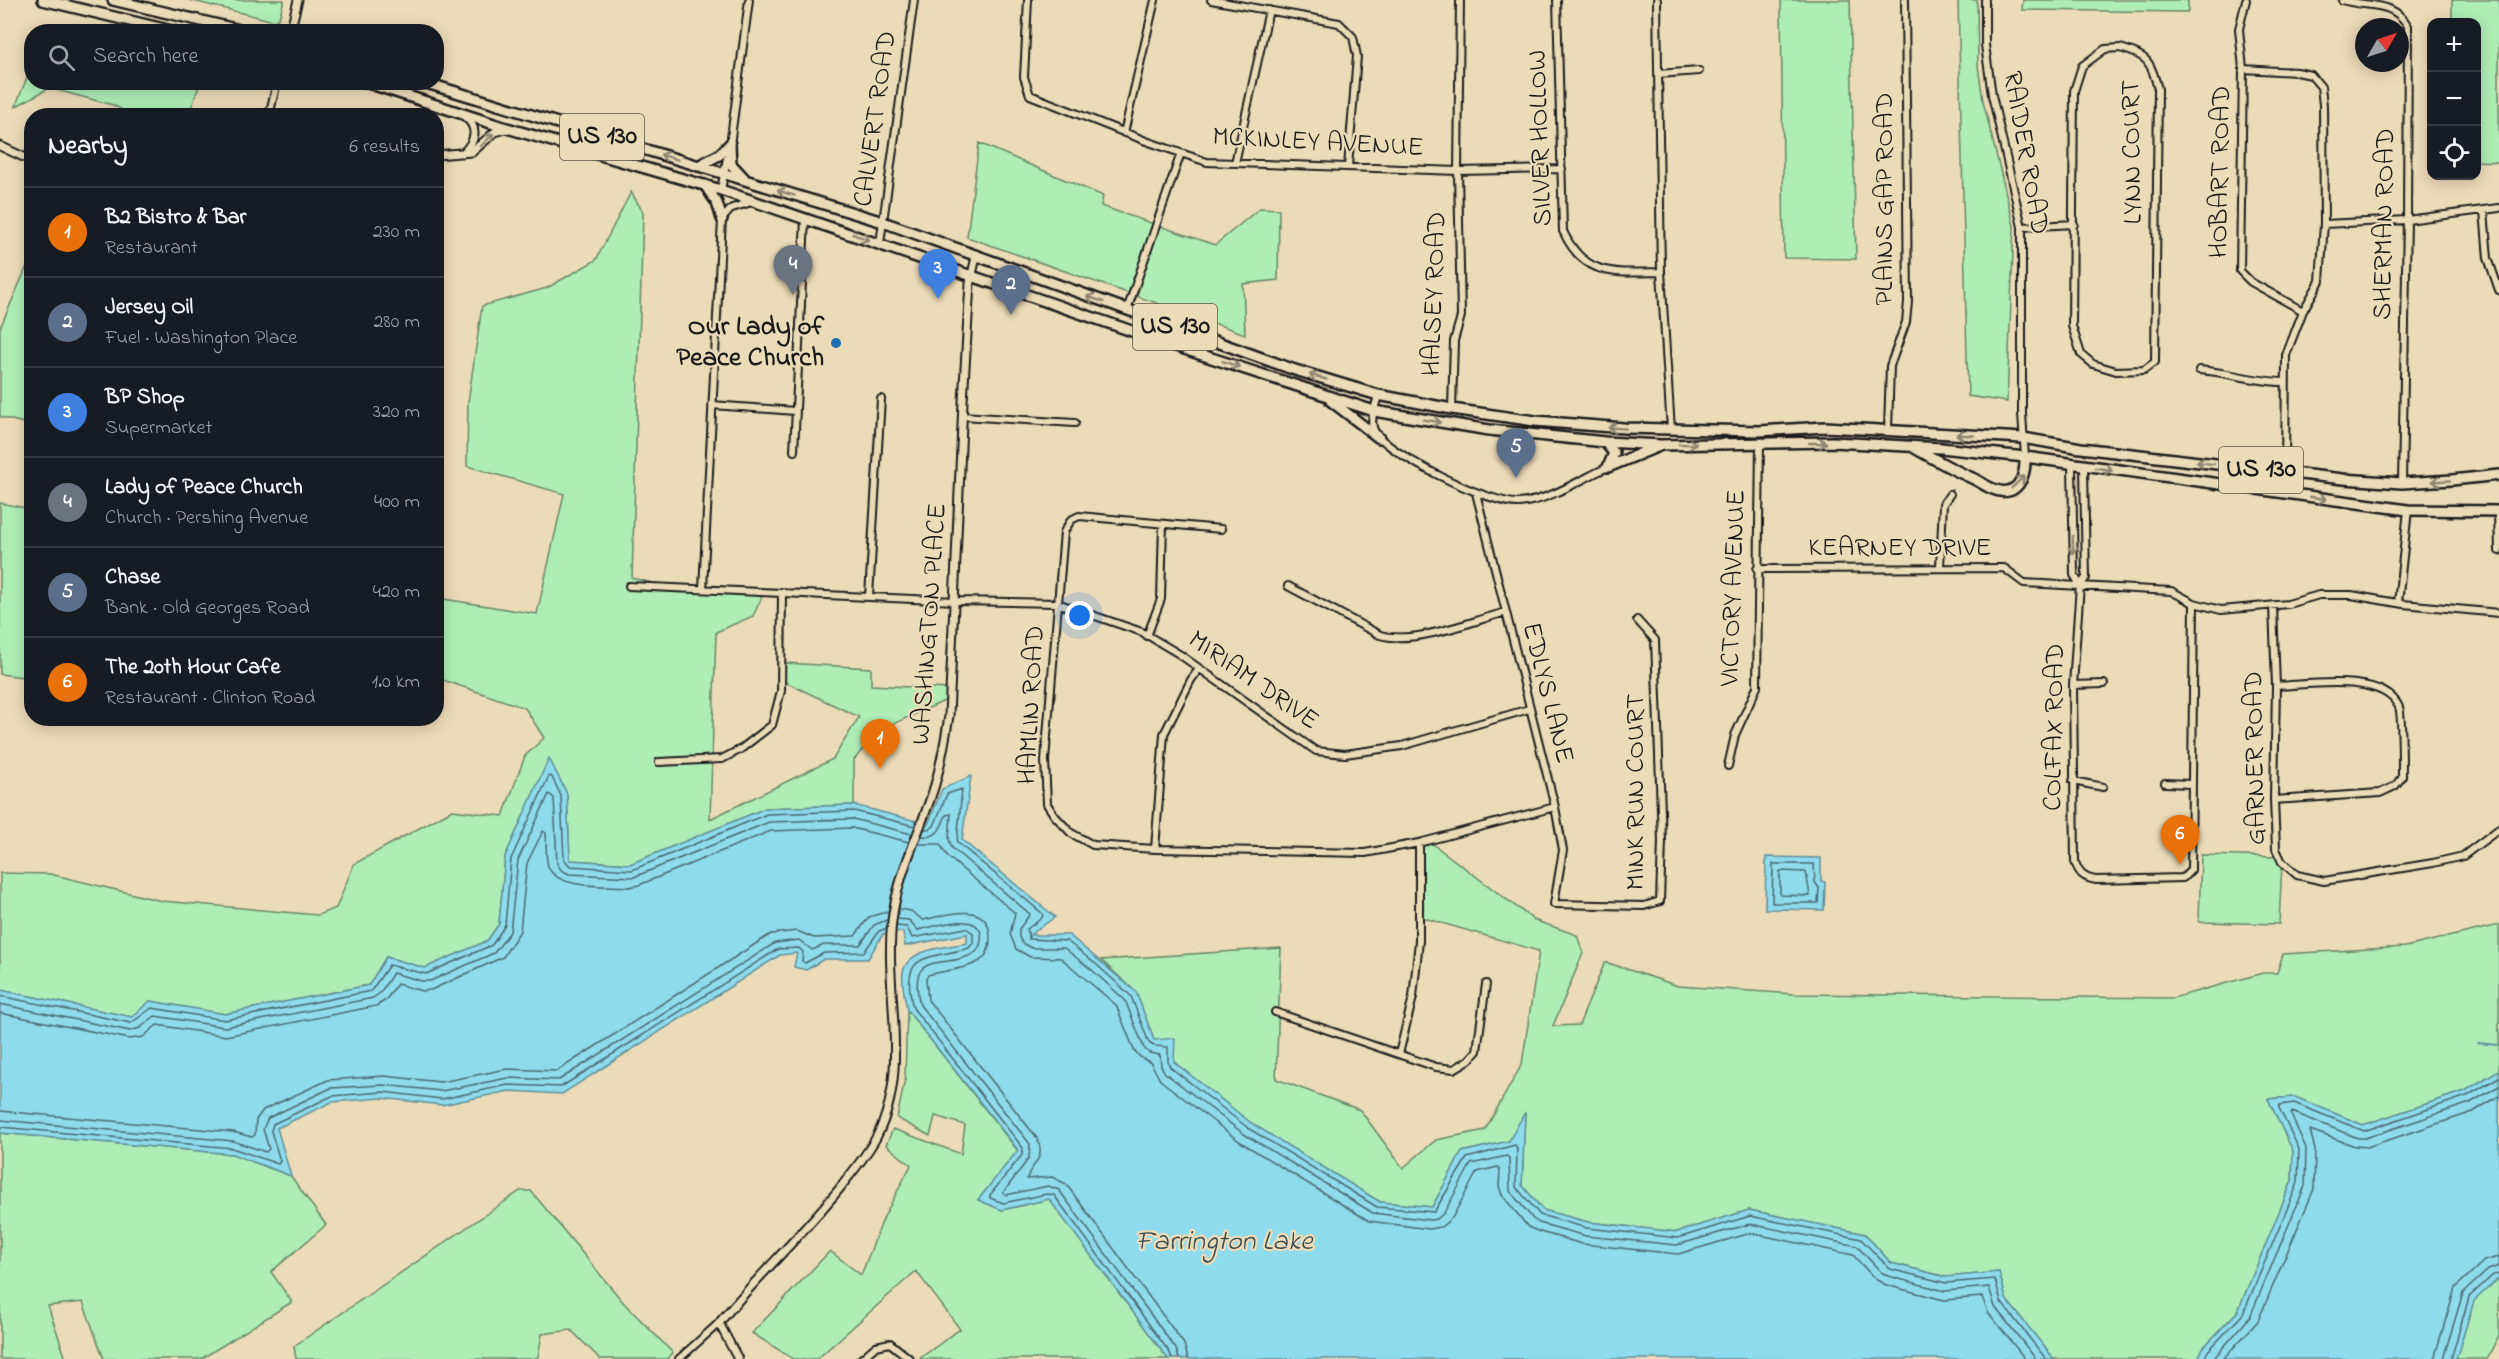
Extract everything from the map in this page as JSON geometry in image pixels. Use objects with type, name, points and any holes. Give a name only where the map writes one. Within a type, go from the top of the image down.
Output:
[{"type":"highway","points":[[43,0],[143,24]]},
{"type":"highway","points":[[113,0],[214,24]]},
{"type":"highway","name":"US 130","points":[[444,88],[883,222],[1295,370],[1376,394],[1452,409],[1535,421],[1624,429],[1759,431],[1825,428],[2023,438],[2081,448],[2402,483],[2499,475]]},
{"type":"highway","name":"US 130","points":[[390,90],[721,190],[1321,395],[1374,411],[1489,430],[1605,442],[1662,445],[1833,442],[1910,446],[2025,457],[2084,467],[2408,510],[2499,511]]},
{"type":"highway","points":[[698,166],[719,155],[730,144]]},
{"type":"highway","points":[[730,144],[731,164],[735,171],[748,181]]},
{"type":"highway","points":[[705,185],[717,203],[722,219]]},
{"type":"highway","points":[[1321,395],[1345,410],[1379,438]]},
{"type":"highway","points":[[1759,431],[1760,443]]},
{"type":"highway","points":[[1605,442],[1614,453],[1608,467]]},
{"type":"highway","points":[[1608,467],[1662,445]]},
{"type":"highway","points":[[1910,446],[1951,469],[1999,491],[2013,488],[2021,482],[2026,474],[2025,457]]},
{"type":"street","points":[[292,24],[298,0]]},
{"type":"street","points":[[721,190],[730,144],[749,0]]},
{"type":"street","name":"CALVERT ROAD","points":[[880,243],[914,0]]},
{"type":"street","name":"MCKINLEY AVENUE","points":[[1028,0],[1024,77],[1030,95],[1124,133],[1207,162],[1458,171],[1562,169]]},
{"type":"street","points":[[1124,133],[1155,0]]},
{"type":"street","points":[[1211,0],[1339,23],[1353,37],[1357,57],[1348,167]]},
{"type":"street","name":"HALSEY ROAD","points":[[1452,409],[1454,341],[1461,316],[1458,171],[1460,0]]},
{"type":"street","name":"SILVER HOLLOW","points":[[1557,0],[1563,231],[1571,248],[1581,259],[1598,269],[1616,273],[1660,272]]},
{"type":"street","points":[[1657,0],[1660,272],[1671,430]]},
{"type":"street","name":"PLAINS GAP ROAD","points":[[1888,430],[1890,366],[1906,322],[1908,302],[1905,0]]},
{"type":"street","name":"RAIDER ROAD","points":[[1985,0],[1985,45],[1992,95],[2022,227],[2025,457]]},
{"type":"street","name":"HOBART ROAD","points":[[2246,0],[2239,29],[2243,69],[2240,271],[2251,282],[2303,311]]},
{"type":"street","name":"SHERMAN ROAD","points":[[2342,0],[2357,4],[2387,5],[2402,15],[2408,26],[2402,483]]},
{"type":"street","points":[[1235,163],[1269,10]]},
{"type":"street","name":"LYNN COURT","points":[[2120,48],[2141,54],[2151,65],[2158,89],[2155,362],[2144,370],[2116,371],[2093,364],[2081,354],[2072,327],[2074,224],[2074,92],[2082,66],[2104,49],[2120,48]]},
{"type":"street","points":[[2243,69],[2311,75],[2321,87],[2323,105],[2324,224],[2320,281],[2303,311],[2286,355],[2285,472]]},
{"type":"street","points":[[1658,74],[1699,71]]},
{"type":"street","points":[[271,108],[275,90]]},
{"type":"street","points":[[460,113],[472,123],[475,134],[472,142],[461,155]]},
{"type":"street","points":[[444,155],[461,155],[477,149],[495,132],[513,129]]},
{"type":"street","points":[[0,146],[24,157]]},
{"type":"street","points":[[1126,310],[1181,153]]},
{"type":"street","points":[[703,589],[722,219],[725,213],[732,208],[754,201]]},
{"type":"street","points":[[2324,224],[2407,220],[2484,211],[2499,207]]},
{"type":"street","points":[[2484,211],[2488,258],[2499,290]]},
{"type":"street","points":[[794,451],[806,219]]},
{"type":"street","points":[[2022,227],[2074,224]]},
{"type":"street","name":"WASHINGTON PLACE","points":[[719,1323],[826,1205],[865,1157],[877,1135],[889,1102],[896,1044],[891,952],[892,920],[900,881],[934,789],[949,716],[956,601],[962,416],[970,283],[976,257]]},
{"type":"street","points":[[2199,370],[2213,371],[2253,381],[2285,382]]},
{"type":"street","points":[[1376,394],[1373,426],[1379,438],[1403,456],[1476,493],[1504,503],[1522,503],[1554,492],[1608,467]]},
{"type":"street","points":[[869,596],[881,399]]},
{"type":"street","points":[[712,405],[795,411]]},
{"type":"street","points":[[962,416],[1075,423]]},
{"type":"street","name":"VICTORY AVENUE","points":[[1728,766],[1735,735],[1757,687],[1760,443]]},
{"type":"street","name":"COLFAX ROAD","points":[[2072,465],[2074,575],[2080,585],[2073,685],[2073,781],[2078,870],[2085,878],[2096,880],[2183,878],[2191,870],[2191,784]]},
{"type":"street","name":"COLFAX ROAD","points":[[2080,585],[2086,578],[2084,467]]},
{"type":"street","name":"EDLYS LANE","points":[[1476,493],[1555,807],[1563,850],[1554,904]]},
{"type":"street","points":[[1940,567],[1943,504],[1950,494]]},
{"type":"street","points":[[2398,603],[2408,510]]},
{"type":"street","points":[[2499,511],[2499,551]]},
{"type":"street","name":"HAMLIN ROAD","points":[[1163,524],[1079,516],[1070,521],[1064,532],[1045,760],[1047,804],[1071,833],[1093,845],[1155,849],[1365,853],[1419,843],[1555,807]]},
{"type":"street","points":[[1147,636],[1161,599],[1163,524],[1221,529]]},
{"type":"street","name":"KEARNEY DRIVE","points":[[1757,569],[2004,568],[2024,583],[2171,591],[2194,603],[2221,610],[2288,604],[2319,595],[2351,595],[2398,603],[2499,613]]},
{"type":"street","name":"MIRIAM DRIVE","points":[[629,586],[1059,604],[1147,636],[1199,669],[1316,751],[1345,754],[1402,746],[1529,709]]},
{"type":"street","points":[[1288,586],[1351,620],[1392,638],[1413,637],[1506,612]]},
{"type":"street","points":[[658,762],[722,759],[741,749],[772,725],[781,691],[782,592]]},
{"type":"street","points":[[2165,783],[2191,784],[2194,603]]},
{"type":"street","name":"GARNER ROAD","points":[[2273,606],[2276,686],[2274,800],[2276,849],[2282,862],[2297,874],[2324,881],[2463,856],[2499,829]]},
{"type":"street","name":"MINK RUN COURT","points":[[1554,904],[1644,906],[1660,902],[1662,841],[1655,640],[1637,620]]},
{"type":"street","points":[[1155,849],[1164,734],[1191,680],[1199,669]]},
{"type":"street","points":[[2274,800],[2380,793],[2395,786],[2402,777],[2399,708],[2379,688],[2364,683],[2276,686]]},
{"type":"street","points":[[2073,685],[2104,684]]},
{"type":"street","points":[[2073,781],[2103,787]]},
{"type":"street","points":[[1399,1054],[1413,997],[1417,963],[1419,843]]},
{"type":"street","points":[[1275,1012],[1437,1067],[1454,1069],[1469,1060],[1477,1051],[1486,984]]},
{"type":"street","points":[[679,1359],[719,1323],[738,1359]]},
{"type":"street","points":[[861,1359],[876,1346],[890,1343],[910,1359]]},
{"type":"green space","points":[[189,0],[284,0],[279,18],[274,21]]},
{"type":"green space","points":[[1781,0],[1850,0],[1856,259],[1784,258]]},
{"type":"green space","points":[[1958,0],[1977,0],[1978,65],[1983,101],[2014,226],[2007,402],[1968,396]]},
{"type":"green space","points":[[2023,0],[2188,0],[2188,12],[2022,10]]},
{"type":"green space","points":[[2452,0],[2499,0],[2499,162],[2481,161],[2481,18],[2452,18]]},
{"type":"green space","points":[[24,85],[24,90],[45,90],[15,107]]},
{"type":"green space","points":[[57,90],[198,90],[191,108],[118,108]]},
{"type":"green space","points":[[979,143],[1103,196],[1101,206],[1215,245],[1260,208],[1279,209],[1278,280],[1243,284],[1245,334],[967,237]]},
{"type":"green space","points":[[631,192],[643,212],[632,578],[686,591],[765,590],[753,616],[716,632],[710,819],[833,759],[859,717],[783,681],[785,663],[871,668],[871,685],[949,689],[949,699],[877,731],[854,760],[854,805],[766,808],[630,864],[570,860],[567,794],[549,759],[505,857],[499,924],[487,941],[425,968],[386,957],[369,985],[225,1014],[150,1001],[132,1017],[0,990],[0,873],[50,874],[162,901],[318,915],[336,908],[354,864],[452,810],[503,816],[525,756],[544,738],[525,708],[444,680],[444,599],[537,614],[564,494],[467,466],[468,402],[482,306],[547,288],[596,260]]},
{"type":"green space","points":[[24,273],[24,423],[0,417],[0,328]]},
{"type":"green space","points":[[0,503],[24,508],[24,677],[0,674]]},
{"type":"green space","points":[[1430,842],[1534,920],[1577,935],[1583,953],[1553,1026],[1579,1025],[1605,962],[1678,986],[1794,994],[2173,998],[2263,973],[2277,973],[2283,954],[2405,947],[2499,925],[2499,1070],[2465,1091],[2363,1125],[2295,1097],[2268,1099],[2293,1151],[2292,1181],[2238,1311],[2203,1348],[2198,1359],[2054,1359],[2006,1299],[1999,1272],[1947,1277],[1891,1263],[1865,1234],[1749,1210],[1677,1232],[1588,1222],[1543,1210],[1522,1185],[1525,1113],[1509,1141],[1462,1152],[1432,1207],[1380,1202],[1251,1123],[1174,1062],[1154,1040],[1136,992],[1101,960],[1281,948],[1276,1079],[1360,1110],[1403,1168],[1436,1140],[1485,1130],[1522,1064],[1539,951],[1417,916],[1418,845]]},
{"type":"green space","points":[[2201,855],[2280,857],[2282,862],[2279,924],[2199,922]]},
{"type":"green space","points":[[907,1010],[1018,1151],[978,1200],[1002,1210],[1049,1199],[1168,1359],[919,1359],[960,1329],[916,1271],[817,1359],[793,1359],[752,1333],[830,1251],[861,1275],[884,1217],[911,1165],[886,1145],[893,1129],[961,1154],[965,1125],[935,1116],[930,1136],[897,1118],[905,1079]]},
{"type":"green space","points":[[0,1133],[232,1154],[291,1176],[326,1225],[271,1272],[292,1302],[201,1359],[104,1359],[83,1302],[48,1306],[65,1356],[63,1359],[0,1359]]},
{"type":"green space","points":[[520,1191],[531,1191],[623,1302],[673,1353],[667,1359],[600,1359],[571,1330],[542,1334],[538,1357],[533,1359],[296,1359],[294,1346]]},
{"type":"green space","points":[[2499,1278],[2499,1335],[2487,1359],[2456,1359],[2474,1300]]},
{"type":"water","name":"Farrington Lake","points":[[549,758],[567,794],[570,860],[630,864],[766,808],[854,805],[928,824],[942,789],[971,776],[962,840],[1055,917],[1030,935],[1069,935],[1136,992],[1154,1040],[1175,1038],[1174,1062],[1251,1123],[1380,1202],[1432,1207],[1462,1152],[1509,1141],[1525,1112],[1522,1185],[1543,1210],[1588,1222],[1677,1232],[1749,1210],[1865,1234],[1891,1263],[1946,1277],[1999,1272],[2006,1299],[2054,1359],[1168,1359],[1049,1199],[1002,1210],[978,1200],[1018,1150],[907,1010],[902,981],[906,964],[912,958],[930,950],[967,943],[967,934],[905,946],[903,932],[883,934],[868,959],[824,959],[806,970],[794,967],[797,953],[780,955],[562,1094],[509,1091],[442,1105],[382,1098],[332,1102],[277,1128],[291,1176],[232,1154],[0,1133],[0,990],[132,1017],[150,1001],[225,1014],[369,985],[386,957],[425,968],[487,941],[499,924],[505,857]]},
{"type":"water","points":[[1766,857],[1821,858],[1821,881],[1825,882],[1824,910],[1765,909]]},
{"type":"water","points":[[2499,1070],[2499,1278],[2474,1301],[2456,1359],[2198,1359],[2203,1348],[2238,1311],[2292,1181],[2293,1151],[2268,1099],[2295,1097],[2363,1125],[2465,1091]]},
{"type":"waterway","points":[[2478,1043],[2497,1045]]},
{"type":"place","name":"Lady of Peace Church","points":[[793,295]]},
{"type":"place","name":"BP Shop","points":[[938,299]]},
{"type":"place","name":"Jersey Oil","points":[[1011,315]]},
{"type":"place","name":"Our Lady of Peace Church","points":[[836,343]]},
{"type":"place","name":"Chase","points":[[1516,478]]},
{"type":"place","name":"B2 Bistro & Bar","points":[[880,769]]},
{"type":"place","name":"The 20th Hour Cafe","points":[[2180,865]]}]
